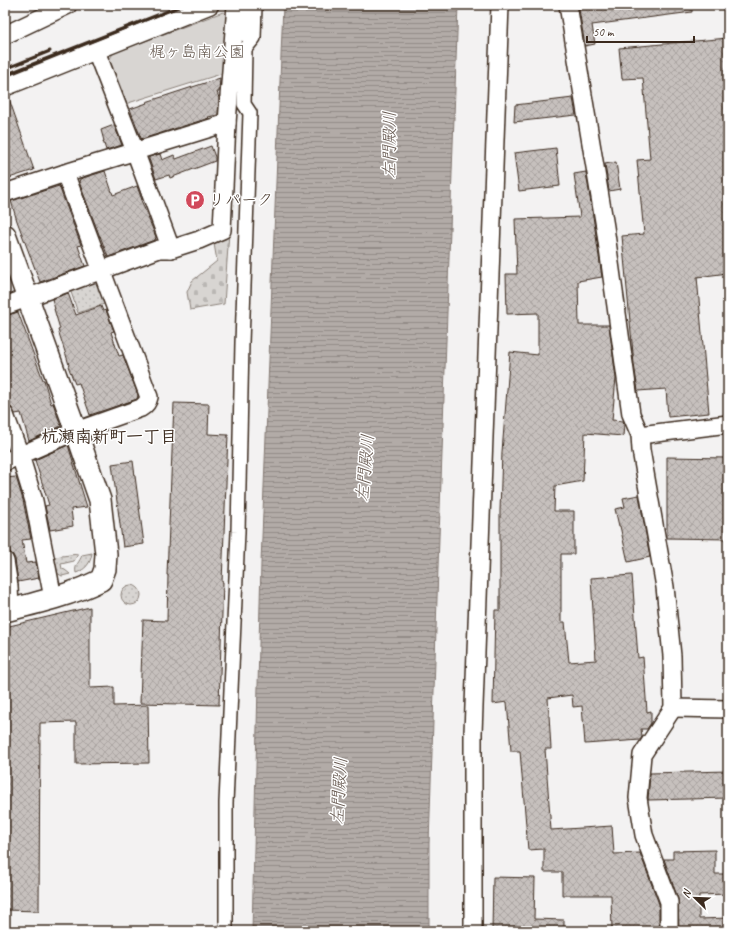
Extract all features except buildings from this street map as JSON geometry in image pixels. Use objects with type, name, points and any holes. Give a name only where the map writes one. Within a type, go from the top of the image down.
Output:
[{"type":"street","points":[[5,35],[50,9],[68,5]]},
{"type":"street","points":[[5,87],[210,5]]},
{"type":"street","points":[[5,306],[159,249],[171,249],[199,240],[222,230],[227,123],[236,5]]},
{"type":"street","points":[[226,931],[226,803],[238,532],[242,343],[250,113],[244,104],[245,5]]},
{"type":"street","points":[[245,49],[254,38],[255,5]]},
{"type":"street","points":[[473,931],[473,733],[500,5]]},
{"type":"street","points":[[568,5],[605,227],[631,414],[640,435],[641,450],[665,587],[672,656],[673,708],[642,755],[638,798],[644,835],[669,902],[669,931]]},
{"type":"street","points":[[96,50],[171,249]]},
{"type":"street","points":[[5,193],[227,123]]},
{"type":"street","points":[[13,458],[76,431],[141,408],[149,401],[149,397],[65,173]]},
{"type":"street","points":[[5,235],[100,500],[106,554],[105,569],[101,580],[54,598],[8,610],[9,586],[5,561]]},
{"type":"street","points":[[5,415],[13,458],[34,501],[54,598]]},
{"type":"street","points":[[640,435],[728,424]]},
{"type":"street","points":[[673,708],[728,709]]},
{"type":"green space","name":"梶ヶ島南公園","points":[[223,12],[228,15],[224,73],[125,104],[109,61],[113,53]]},
{"type":"green space","points":[[229,232],[224,304],[190,310],[187,292],[192,281],[217,261],[213,238]]},
{"type":"green space","points":[[95,281],[99,282],[107,303],[78,313],[70,289]]},
{"type":"green space","points":[[92,553],[87,566],[76,573],[76,566],[82,555]]},
{"type":"green space","points":[[78,554],[74,561],[61,564],[62,569],[70,574],[62,576],[55,572],[54,557]]},
{"type":"green space","points":[[131,585],[138,588],[141,595],[138,602],[131,605],[124,602],[121,595],[124,588]]},
{"type":"water","name":"左門殿川","points":[[283,5],[458,5],[429,844],[429,931],[252,931],[261,563]]},
{"type":"railway","points":[[5,75],[183,5]]},
{"type":"railway","points":[[5,69],[50,51]]},
{"type":"place","name":"リパーク","points":[[195,200]]},
{"type":"district","name":"杭瀬南新町一丁目","points":[[109,436]]}]
